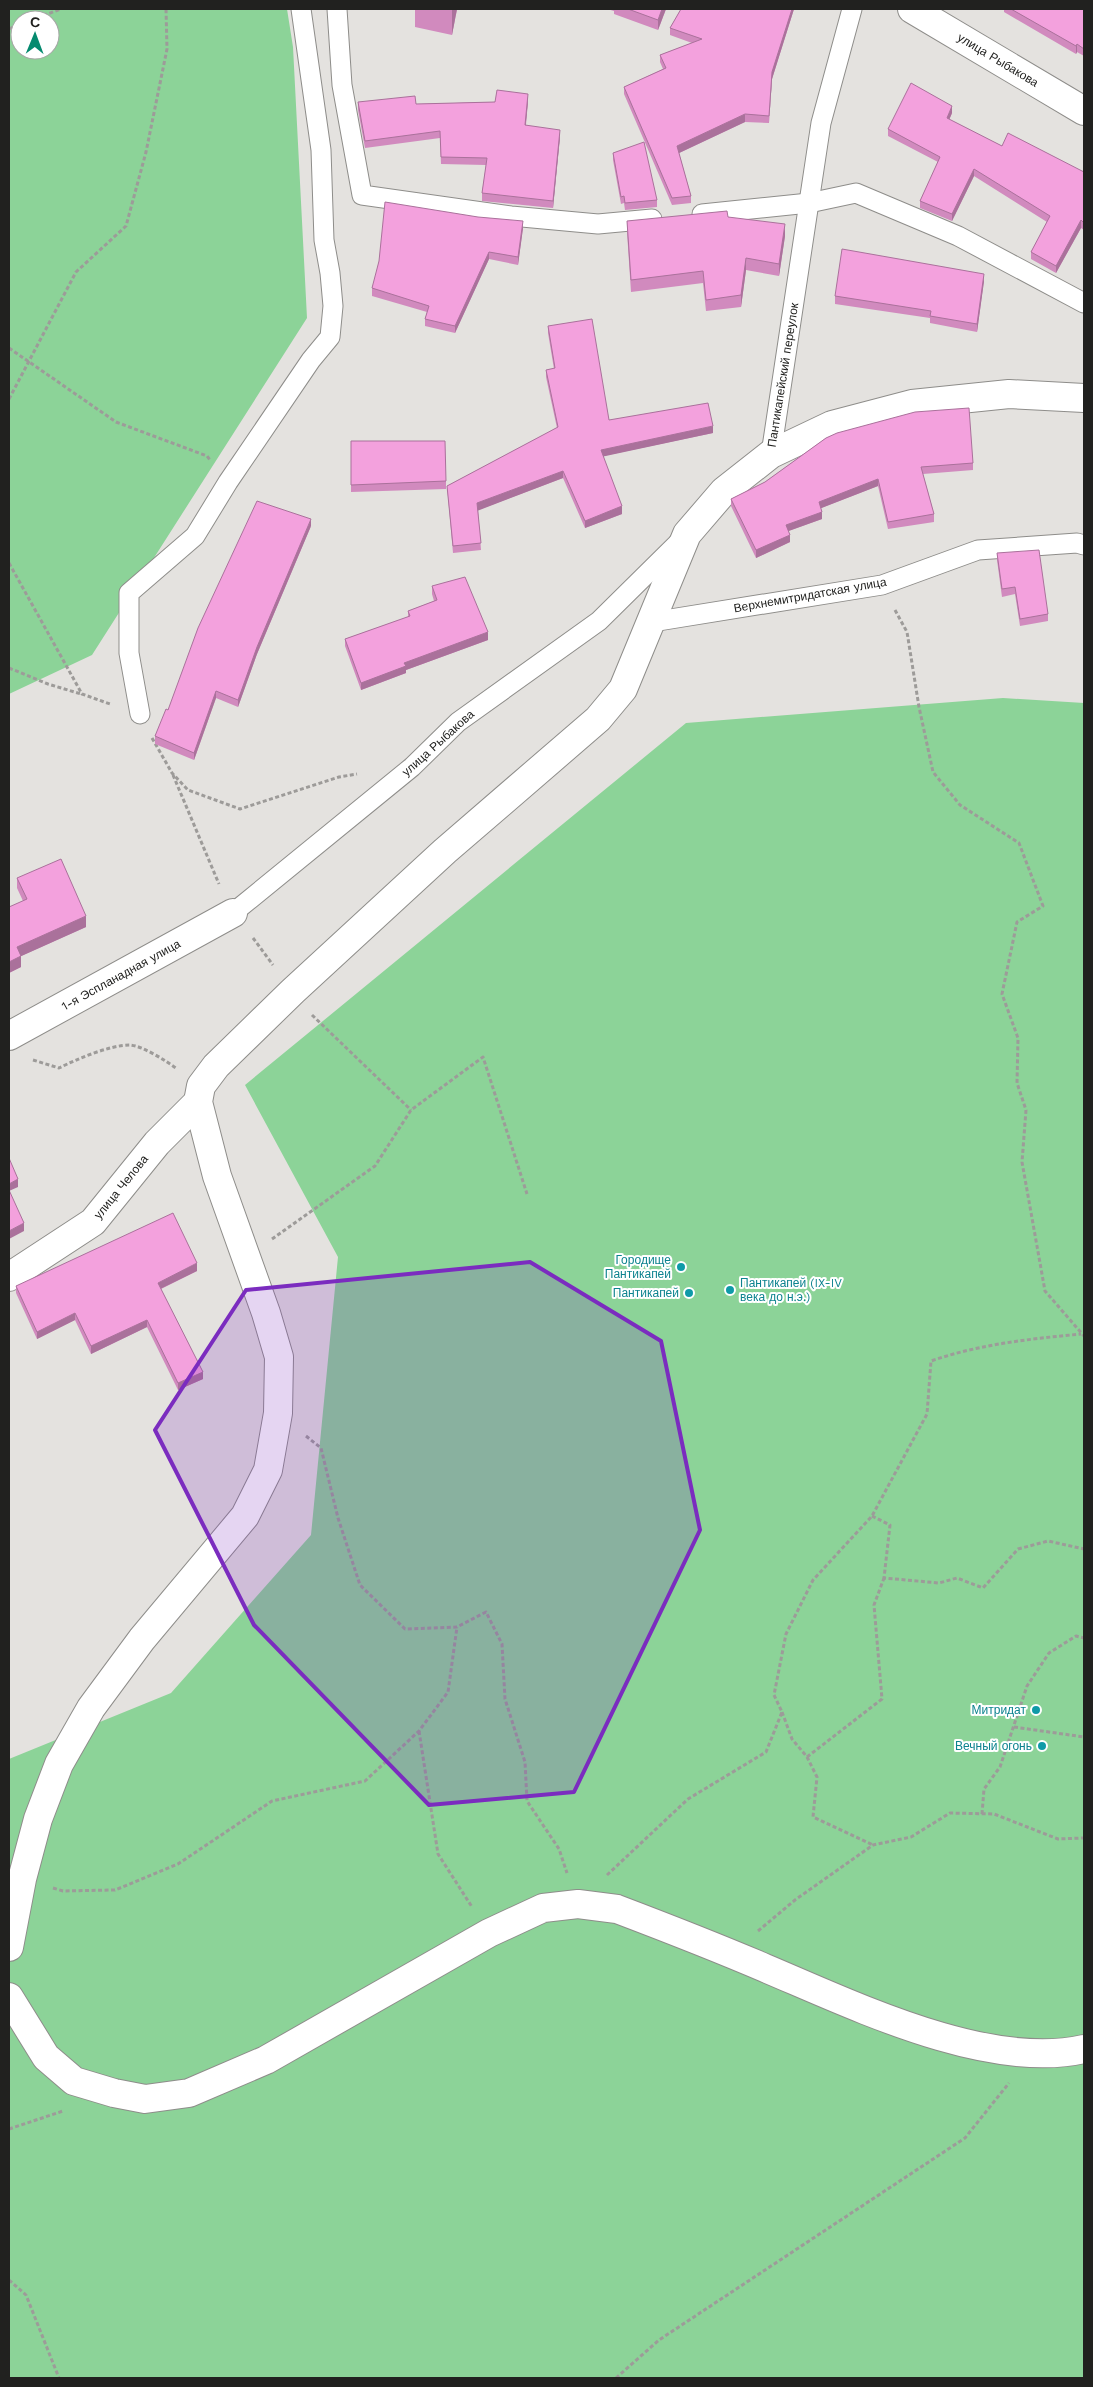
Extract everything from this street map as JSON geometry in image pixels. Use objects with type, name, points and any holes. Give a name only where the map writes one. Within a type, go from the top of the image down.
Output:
[{"type":"street","name":"улица Рыбакова","points":[[912,9],[1084,111]]},
{"type":"street","name":"Пантикапейский переулок","points":[[771,454],[832,426],[912,404],[1009,394],[1084,398]]},
{"type":"street","name":"улица Челова","points":[[9,1277],[93,1222],[157,1143],[200,1094],[216,1066],[444,851],[598,719],[623,689],[687,534],[724,491],[771,454]]},
{"type":"street","name":"1-я Эспланадная улица","points":[[17,1046],[233,913]]},
{"type":"street","points":[[9,1947],[22,1879],[38,1819],[59,1764],[91,1708],[142,1639],[245,1516],[268,1470],[278,1413],[279,1358],[217,1176],[200,1094]]},
{"type":"street","points":[[9,1997],[46,2057],[74,2081],[114,2093],[145,2099],[190,2093],[266,2060],[489,1933],[543,1908],[578,1904],[617,1909],[731,1953],[901,2023],[961,2042],[1027,2053],[1084,2049]]},
{"type":"lane","points":[[140,714],[129,653],[129,594],[195,536],[228,482],[311,360],[330,337],[333,306],[324,240],[321,150],[301,9]]},
{"type":"lane","points":[[337,9],[342,85],[362,195],[511,216],[598,224],[666,217]]},
{"type":"lane","name":"Пантикапейский переулок","points":[[771,454],[821,123],[852,9]]},
{"type":"lane","points":[[685,215],[809,203],[856,193],[958,236],[1084,303]]},
{"type":"lane","name":"улица Рыбакова","points":[[233,913],[412,767],[458,722],[599,621],[687,534]]},
{"type":"lane","name":"Верхнемитридатская улица","points":[[652,622],[882,585],[978,550],[1077,543],[1084,545]]},
{"type":"path","points":[[9,399],[76,272],[126,226],[146,152],[167,49],[166,9]]},
{"type":"path","points":[[9,348],[116,422],[207,456],[228,482]]},
{"type":"path","points":[[9,563],[82,694]]},
{"type":"path","points":[[882,585],[907,632],[919,707],[934,772],[960,805],[1019,843],[1043,906],[1017,922],[1002,994],[1018,1038],[1017,1083],[1026,1110],[1022,1162],[1045,1291],[1083,1335]]},
{"type":"path","points":[[9,668],[48,684],[140,714],[172,773],[196,835],[233,913],[312,1015],[411,1110]]},
{"type":"path","points":[[172,773],[188,790],[240,808],[339,777],[412,767]]},
{"type":"path","points":[[17,1046],[59,1068],[87,1055],[131,1045],[164,1058],[200,1094]]},
{"type":"path","points":[[246,1258],[375,1166],[411,1110],[483,1057],[526,1194]]},
{"type":"path","points":[[873,1845],[813,1817],[816,1777],[807,1757],[792,1739],[774,1695],[786,1634],[813,1580],[872,1516],[927,1414],[931,1361],[960,1351],[1019,1340],[1083,1335]]},
{"type":"path","points":[[278,1413],[321,1448],[338,1518],[360,1585],[405,1629],[457,1627],[486,1612],[502,1644],[506,1699],[525,1762],[527,1801],[560,1849],[578,1904],[637,1844],[688,1799],[766,1752],[782,1712]]},
{"type":"path","points":[[807,1757],[882,1699],[874,1605],[884,1578],[890,1525],[872,1516]]},
{"type":"path","points":[[884,1578],[939,1583],[957,1578],[983,1588],[1018,1550],[1048,1541],[1084,1549]]},
{"type":"path","points":[[22,1879],[63,1891],[115,1890],[178,1864],[272,1801],[365,1781],[419,1731],[448,1692],[457,1627]]},
{"type":"path","points":[[982,1814],[984,1789],[1000,1768],[1027,1686],[1049,1653],[1076,1636],[1084,1638]]},
{"type":"path","points":[[1014,1727],[1084,1737]]},
{"type":"path","points":[[419,1731],[438,1854],[489,1933]]},
{"type":"path","points":[[731,1953],[795,1900],[873,1845],[911,1837],[950,1813],[994,1814],[1058,1839],[1084,1838]]},
{"type":"path","points":[[616,2378],[659,2340],[965,2138],[1002,2094],[1021,2066],[1027,2053]]},
{"type":"path","points":[[9,2280],[26,2295],[59,2378]]},
{"type":"highlighted area","points":[[530,1262],[661,1341],[700,1530],[574,1792],[429,1805],[254,1625],[155,1430],[246,1290]]},
{"type":"green space","points":[[9,9],[287,9],[293,47],[307,318],[92,655],[9,694]]},
{"type":"green space","points":[[1003,698],[1084,703],[1084,2378],[9,2378],[9,1759],[171,1693],[311,1535],[338,1257],[245,1085],[686,723]]},
{"type":"building","points":[[628,9],[662,9],[658,20]]},
{"type":"building","points":[[681,9],[792,9],[772,72],[769,116],[745,114],[677,146],[691,196],[672,198],[624,87],[666,68],[660,55],[702,39],[670,28]]},
{"type":"building","points":[[1011,9],[1084,9],[1084,49],[1077,44],[1076,46]]},
{"type":"building","points":[[911,83],[952,106],[947,118],[1002,146],[1008,133],[1084,172],[1084,223],[1081,220],[1056,266],[1031,252],[1050,216],[974,169],[952,214],[920,201],[940,157],[888,129]]},
{"type":"building","points":[[497,90],[528,94],[525,125],[560,130],[553,201],[482,193],[487,158],[441,157],[440,131],[365,141],[358,102],[415,96],[416,104],[495,102]]},
{"type":"building","points":[[644,142],[657,200],[625,203],[624,196],[621,197],[613,153]]},
{"type":"building","points":[[385,202],[478,217],[523,221],[518,257],[489,252],[455,326],[425,319],[429,306],[372,288],[379,261]]},
{"type":"building","points":[[727,211],[728,217],[785,224],[779,264],[746,258],[741,295],[706,300],[703,271],[631,280],[627,221]]},
{"type":"building","points":[[842,249],[984,274],[977,324],[930,316],[931,311],[835,296]]},
{"type":"building","points":[[592,319],[609,420],[708,403],[713,426],[601,450],[622,506],[585,521],[563,471],[477,503],[481,543],[453,546],[447,486],[558,427],[546,370],[555,368],[548,326]]},
{"type":"building","points":[[969,408],[973,463],[921,467],[934,514],[888,522],[878,479],[819,502],[822,512],[786,525],[790,535],[756,550],[731,499],[765,482],[826,438],[837,433],[915,412]]},
{"type":"building","points":[[351,441],[445,441],[446,481],[351,485]]},
{"type":"building","points":[[257,501],[311,519],[257,647],[238,700],[216,691],[194,753],[155,736],[166,709],[168,710],[198,628]]},
{"type":"building","points":[[1039,550],[1048,614],[1020,619],[1015,587],[1002,589],[997,553]]},
{"type":"building","points":[[465,577],[488,632],[404,663],[406,666],[361,683],[345,639],[410,616],[408,611],[437,600],[432,586]]},
{"type":"building","points":[[61,859],[86,916],[17,947],[21,956],[9,962],[9,907],[27,899],[17,878]]},
{"type":"building","points":[[9,1158],[18,1179],[9,1184]]},
{"type":"building","points":[[9,1190],[24,1223],[9,1231]]},
{"type":"building","points":[[173,1213],[197,1263],[158,1283],[203,1372],[178,1383],[147,1320],[91,1346],[75,1313],[37,1332],[16,1286]]},
{"type":"place","name":"Городище Пантикапей","points":[[681,1267]]},
{"type":"place","name":"Пантикапей (IX-IV века до н.э.)","points":[[730,1290]]},
{"type":"place","name":"Пантикапей","points":[[689,1293]]},
{"type":"place","name":"Митридат","points":[[1036,1710]]},
{"type":"place","name":"Вечный огонь","points":[[1042,1746]]}]
